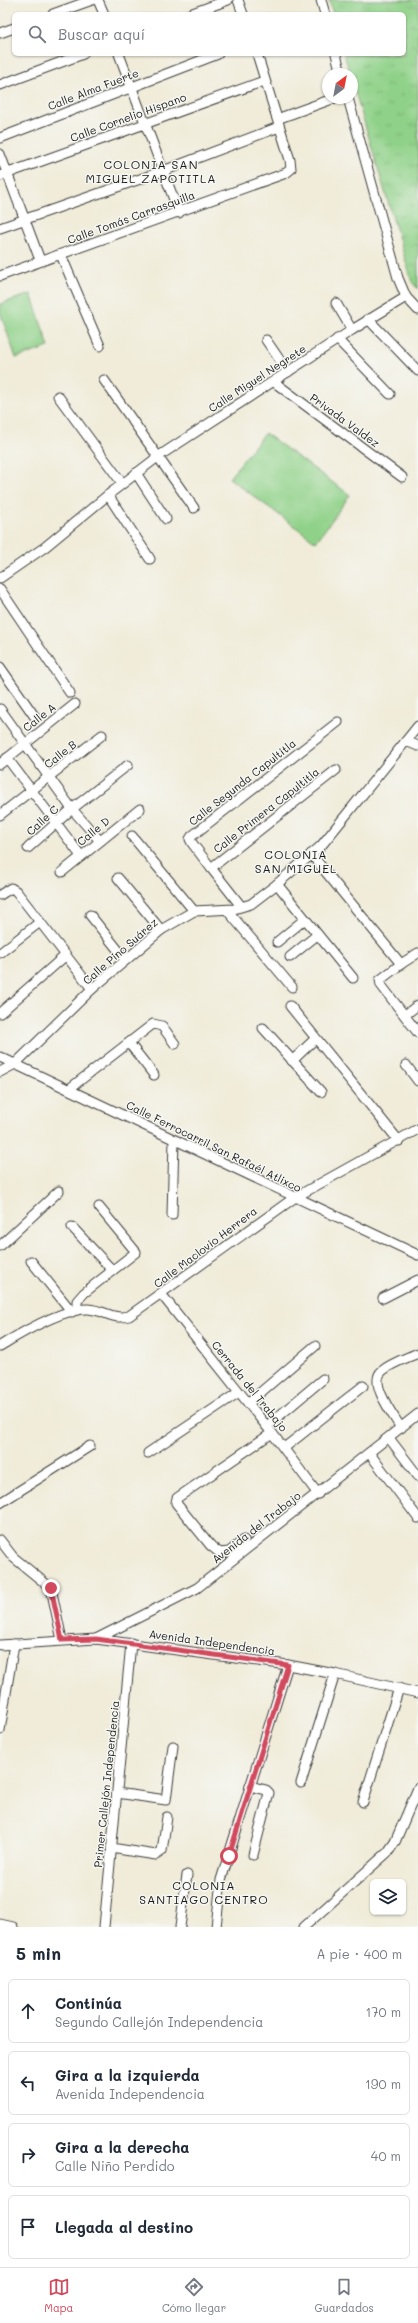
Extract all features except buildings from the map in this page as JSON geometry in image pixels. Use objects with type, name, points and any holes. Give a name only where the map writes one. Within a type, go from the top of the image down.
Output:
[{"type":"street","points":[[59,12],[92,0]]},
{"type":"street","points":[[98,0],[103,12]]},
{"type":"street","points":[[195,12],[228,0]]},
{"type":"street","points":[[238,0],[242,12]]},
{"type":"street","points":[[321,0],[324,12]]},
{"type":"street","points":[[0,33],[12,29]]},
{"type":"street","points":[[0,85],[78,56]]},
{"type":"street","points":[[120,56],[179,213]]},
{"type":"street","name":"Calle Alma Fuerte","points":[[0,138],[213,56]]},
{"type":"street","points":[[258,56],[278,123]]},
{"type":"street","points":[[336,56],[340,68]]},
{"type":"street","name":"Calle Cornelio Hispano","points":[[3,175],[264,81]]},
{"type":"street","points":[[0,228],[163,171],[322,104]]},
{"type":"street","points":[[350,104],[398,278],[406,297],[418,310]]},
{"type":"street","name":"Calle Tomás Carrasquilla","points":[[0,276],[40,260],[61,255],[286,173],[291,170],[290,160],[278,123]]},
{"type":"street","points":[[0,154],[3,175],[24,219],[40,260]]},
{"type":"street","points":[[61,255],[100,346]]},
{"type":"street","name":"Calle Miguel Negrete","points":[[0,578],[45,547],[122,483],[159,456],[368,319],[406,297]]},
{"type":"street","points":[[336,303],[352,330]]},
{"type":"street","points":[[368,319],[418,371]]},
{"type":"street","points":[[337,339],[390,394]]},
{"type":"street","points":[[266,340],[288,372]]},
{"type":"street","points":[[104,380],[159,456],[194,508]]},
{"type":"street","name":"Privada Valdez","points":[[274,382],[402,476]]},
{"type":"street","points":[[58,396],[122,483]]},
{"type":"street","points":[[136,473],[166,519]]},
{"type":"street","points":[[108,495],[150,559]]},
{"type":"street","points":[[0,588],[70,693]]},
{"type":"street","points":[[0,667],[35,718]]},
{"type":"street","name":"Calle A","points":[[4,761],[75,704]]},
{"type":"street","points":[[0,710],[72,808],[100,841]]},
{"type":"street","name":"Calle Segunda Capultitla","points":[[211,868],[192,843],[190,839],[192,836],[338,722]]},
{"type":"street","name":"Calle Pino Suárez","points":[[0,1072],[15,1064],[92,990],[161,930],[194,911],[227,910],[251,904],[277,884],[321,846],[418,726]]},
{"type":"street","name":"Calle B","points":[[0,815],[102,735]]},
{"type":"street","points":[[406,741],[418,746]]},
{"type":"street","points":[[4,761],[32,791],[81,856]]},
{"type":"street","name":"Calle C","points":[[28,848],[72,808],[128,765]]},
{"type":"street","name":"Calle Primera Capultitla","points":[[241,906],[211,868],[336,770]]},
{"type":"street","name":"Calle D","points":[[62,872],[140,809]]},
{"type":"street","points":[[132,836],[194,911]]},
{"type":"street","points":[[311,854],[401,964]]},
{"type":"street","points":[[118,878],[161,930]]},
{"type":"street","points":[[277,884],[353,978]]},
{"type":"street","points":[[0,895],[11,888],[16,891],[92,990]]},
{"type":"street","points":[[227,910],[292,987]]},
{"type":"street","points":[[90,915],[126,960]]},
{"type":"street","points":[[277,942],[305,919]]},
{"type":"street","points":[[0,953],[40,922]]},
{"type":"street","points":[[290,957],[317,935]]},
{"type":"street","points":[[418,953],[380,980],[381,985],[418,1033]]},
{"type":"street","points":[[0,1013],[66,955]]},
{"type":"street","points":[[405,1015],[418,1005]]},
{"type":"street","points":[[290,1006],[399,1141]]},
{"type":"street","points":[[69,1089],[153,1024],[162,1026],[176,1044]]},
{"type":"street","points":[[263,1028],[321,1092]]},
{"type":"street","points":[[292,1061],[316,1039]]},
{"type":"street","points":[[129,1043],[154,1075]]},
{"type":"street","name":"Calle Ferrocarril San Rafaél Atlixco","points":[[0,1057],[294,1198],[418,1255]]},
{"type":"street","points":[[406,1065],[418,1081]]},
{"type":"street","name":"Calle Maclovio Herrera","points":[[0,1346],[45,1321],[75,1311],[96,1310],[118,1318],[129,1316],[162,1295],[217,1252],[294,1198],[418,1130]]},
{"type":"street","points":[[172,1215],[174,1140]]},
{"type":"street","points":[[0,1246],[59,1191]]},
{"type":"street","points":[[75,1311],[77,1301],[84,1293],[136,1252],[98,1206]]},
{"type":"street","points":[[72,1226],[112,1270]]},
{"type":"street","points":[[31,1261],[75,1311]]},
{"type":"street","points":[[383,1298],[418,1280]]},
{"type":"street","name":"Cerrada del Trabajo","points":[[162,1295],[270,1430],[318,1494]]},
{"type":"street","points":[[248,1403],[315,1346]]},
{"type":"street","points":[[401,1428],[377,1386],[378,1377],[382,1371],[418,1353]]},
{"type":"street","points":[[244,1540],[229,1552],[220,1553],[211,1546],[176,1502],[177,1498],[270,1430],[324,1379]]},
{"type":"street","points":[[284,1448],[363,1386]]},
{"type":"street","points":[[148,1453],[239,1392]]},
{"type":"street","name":"Avenida del Trabajo","points":[[96,1639],[197,1588],[370,1454],[418,1414]]},
{"type":"street","points":[[389,1438],[418,1476]]},
{"type":"street","points":[[0,1503],[90,1446]]},
{"type":"street","points":[[370,1454],[418,1518]]},
{"type":"street","points":[[0,1540],[14,1557],[51,1588],[62,1640]]},
{"type":"street","name":"Avenida Independencia","points":[[0,1645],[96,1639],[131,1643],[288,1665],[418,1693]]},
{"type":"street","name":"Primer Callejón Independencia","points":[[104,1927],[131,1643]]},
{"type":"street","points":[[0,1730],[14,1644]]},
{"type":"street","points":[[216,1927],[221,1880],[288,1665]]},
{"type":"street","points":[[301,1783],[335,1674]]},
{"type":"street","points":[[363,1802],[399,1688]]},
{"type":"street","points":[[117,1793],[166,1800],[173,1746]]},
{"type":"street","points":[[250,1786],[266,1790],[269,1793],[253,1855]]},
{"type":"street","points":[[304,1927],[388,1852],[395,1842],[418,1788]]},
{"type":"street","points":[[111,1848],[156,1855],[162,1851],[167,1817]]},
{"type":"street","points":[[180,1927],[187,1875]]},
{"type":"street","points":[[0,1924],[13,1927]]},
{"type":"green space","points":[[329,0],[418,0],[418,289],[412,282],[358,102],[358,68],[348,68],[345,56],[406,56],[406,12],[332,12]]},
{"type":"green space","points":[[31,294],[49,347],[16,358],[0,312],[0,304]]},
{"type":"green space","points":[[265,433],[350,495],[316,542],[229,478]]},
{"type":"district","name":"COLONIA SAN MIGUEL ZAPOTITLA","points":[[151,171]]},
{"type":"district","name":"COLONIA SAN MIGUEL","points":[[296,861]]},
{"type":"district","name":"COLONIA SANTIAGO CENTRO","points":[[204,1892]]},
{"type":"route","points":[[51,1588],[62,1640],[96,1639],[288,1665],[229,1856]]}]
